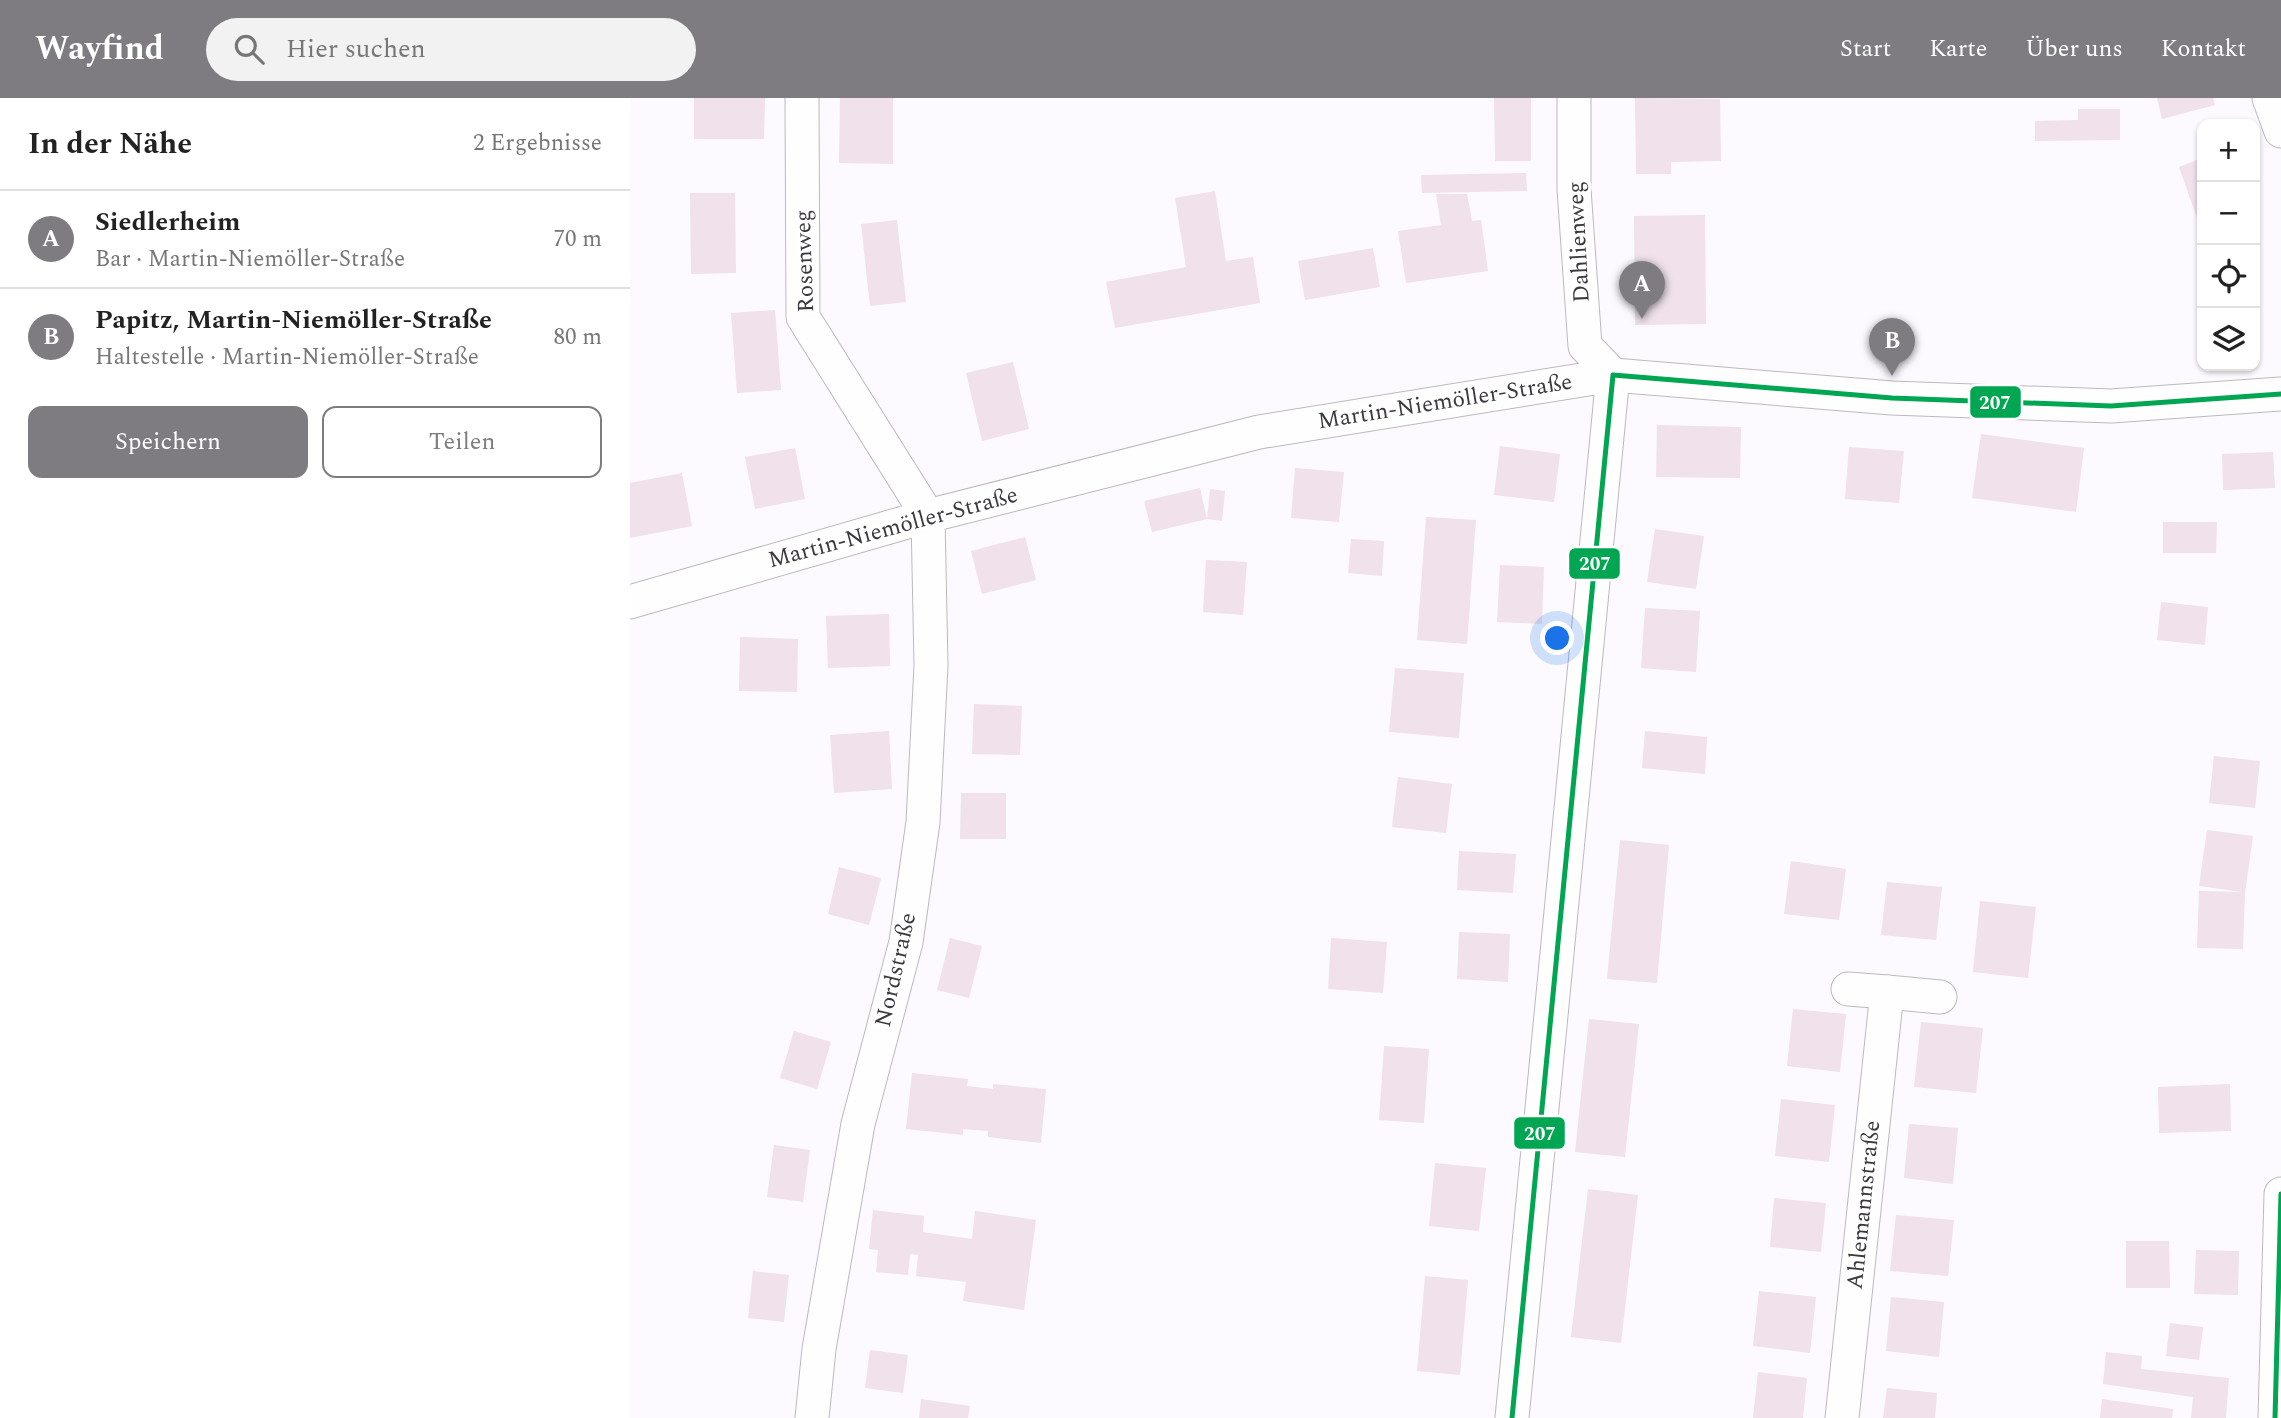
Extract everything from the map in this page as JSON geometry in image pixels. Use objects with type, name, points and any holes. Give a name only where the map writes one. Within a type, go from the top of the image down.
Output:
[{"type":"street","name":"Rosenweg","points":[[802,98],[803,317],[928,516]]},
{"type":"street","name":"Dahlienweg","points":[[1574,98],[1574,189],[1585,346],[1613,375]]},
{"type":"street","points":[[2269,98],[2281,131]]},
{"type":"street","name":"Martin-Niemöller-Straße","points":[[630,601],[928,516],[1259,432],[1613,375],[1892,398],[2111,406],[2281,394]]},
{"type":"street","points":[[1512,1418],[1613,375]]},
{"type":"street","name":"Nordstraße","points":[[812,1418],[819,1349],[858,1124],[906,942],[923,822],[931,666],[928,516]]},
{"type":"street","points":[[1848,989],[1940,997]]},
{"type":"street","name":"Ahlemannstraße","points":[[1842,1418],[1887,992]]},
{"type":"street","points":[[2275,1418],[2281,1194]]},
{"type":"building","points":[[694,98],[765,98],[764,139],[694,139]]},
{"type":"building","points":[[840,98],[893,98],[893,164],[839,163]]},
{"type":"building","points":[[1494,98],[1531,98],[1531,161],[1495,161]]},
{"type":"building","points":[[1635,98],[1720,99],[1721,161],[1671,162],[1671,174],[1636,174]]},
{"type":"building","points":[[2157,98],[2213,98],[2215,105],[2162,119]]},
{"type":"building","points":[[2078,109],[2120,109],[2120,140],[2035,141],[2035,121],[2078,120]]},
{"type":"building","points":[[2197,160],[2197,218],[2179,167]]},
{"type":"building","points":[[1526,173],[1527,191],[1422,193],[1421,175]]},
{"type":"building","points":[[1215,191],[1226,261],[1253,257],[1260,303],[1115,328],[1106,282],[1186,267],[1175,198]]},
{"type":"building","points":[[690,193],[735,193],[736,273],[691,274]]},
{"type":"building","points":[[1436,194],[1467,194],[1472,221],[1481,220],[1488,271],[1406,283],[1398,231],[1441,225]]},
{"type":"building","points":[[1705,215],[1706,324],[1635,325],[1634,216]]},
{"type":"building","points":[[897,220],[906,302],[870,306],[861,224]]},
{"type":"building","points":[[1373,248],[1380,287],[1305,300],[1298,261]]},
{"type":"building","points":[[775,310],[781,390],[737,393],[731,313]]},
{"type":"building","points":[[1013,362],[1029,429],[982,441],[966,373]]},
{"type":"building","points":[[1657,425],[1741,427],[1740,478],[1656,477]]},
{"type":"building","points":[[1981,434],[2084,448],[2076,512],[1972,498]]},
{"type":"building","points":[[1500,446],[1560,454],[1554,502],[1494,495]]},
{"type":"building","points":[[1849,447],[1904,451],[1899,503],[1845,499]]},
{"type":"building","points":[[795,448],[805,499],[755,509],[745,457]]},
{"type":"building","points":[[2273,452],[2275,488],[2223,490],[2222,454]]},
{"type":"building","points":[[1295,468],[1344,472],[1339,522],[1291,518]]},
{"type":"building","points":[[682,473],[692,526],[630,538],[630,483]]},
{"type":"building","points":[[1200,488],[1207,519],[1152,532],[1144,501]]},
{"type":"building","points":[[1210,489],[1225,491],[1222,521],[1207,519]]},
{"type":"building","points":[[1426,517],[1476,520],[1467,644],[1417,640]]},
{"type":"building","points":[[2163,522],[2217,522],[2216,553],[2163,553]]},
{"type":"building","points":[[1655,529],[1704,536],[1696,589],[1647,582]]},
{"type":"building","points":[[1025,537],[1036,580],[982,594],[971,551]]},
{"type":"building","points":[[1351,539],[1384,541],[1382,576],[1348,573]]},
{"type":"building","points":[[1206,560],[1247,562],[1243,615],[1203,612]]},
{"type":"building","points":[[1500,565],[1544,567],[1542,624],[1497,622]]},
{"type":"building","points":[[2161,602],[2208,607],[2205,645],[2157,640]]},
{"type":"building","points":[[1645,608],[1700,611],[1696,672],[1641,668]]},
{"type":"building","points":[[889,614],[890,666],[828,668],[826,616]]},
{"type":"building","points":[[740,637],[798,639],[797,692],[739,691]]},
{"type":"building","points":[[1395,668],[1464,673],[1459,738],[1389,732]]},
{"type":"building","points":[[974,704],[1022,706],[1020,755],[972,754]]},
{"type":"building","points":[[889,731],[892,789],[834,793],[830,735]]},
{"type":"building","points":[[1645,731],[1707,737],[1705,774],[1642,768]]},
{"type":"building","points":[[2214,756],[2260,761],[2255,808],[2209,803]]},
{"type":"building","points":[[1398,777],[1452,784],[1446,833],[1392,827]]},
{"type":"building","points":[[961,793],[1006,793],[1006,839],[960,839]]},
{"type":"building","points":[[2207,830],[2253,836],[2245,893],[2243,949],[2197,948],[2199,891],[2242,892],[2199,886]]},
{"type":"building","points":[[1620,840],[1669,845],[1657,983],[1607,979]]},
{"type":"building","points":[[1459,851],[1516,854],[1513,893],[1457,890]]},
{"type":"building","points":[[1791,861],[1846,869],[1839,920],[1784,914]]},
{"type":"building","points":[[839,867],[881,878],[869,925],[828,914]]},
{"type":"building","points":[[1887,882],[1942,887],[1936,940],[1881,935]]},
{"type":"building","points":[[1980,901],[2036,907],[2028,978],[1973,972]]},
{"type":"building","points":[[1459,932],[1510,934],[1508,982],[1457,979]]},
{"type":"building","points":[[950,938],[982,946],[969,998],[937,990]]},
{"type":"building","points":[[1331,938],[1387,942],[1383,993],[1328,989]]},
{"type":"building","points":[[1793,1009],[1846,1014],[1840,1072],[1787,1066]]},
{"type":"building","points":[[1589,1019],[1639,1024],[1625,1157],[1575,1152]]},
{"type":"building","points":[[1921,1022],[1983,1028],[1976,1093],[1914,1087]]},
{"type":"building","points":[[794,1031],[831,1042],[817,1089],[780,1078]]},
{"type":"building","points":[[1384,1046],[1429,1049],[1424,1123],[1379,1120]]},
{"type":"building","points":[[912,1073],[968,1079],[967,1086],[993,1089],[993,1084],[1046,1089],[1041,1143],[988,1137],[988,1131],[963,1129],[963,1135],[906,1129]]},
{"type":"building","points":[[2230,1084],[2231,1131],[2159,1133],[2158,1087]]},
{"type":"building","points":[[1781,1099],[1835,1105],[1829,1162],[1775,1156]]},
{"type":"building","points":[[1909,1124],[1958,1128],[1953,1184],[1904,1178]]},
{"type":"building","points":[[774,1145],[810,1150],[803,1202],[767,1197]]},
{"type":"building","points":[[1435,1163],[1486,1168],[1479,1231],[1429,1226]]},
{"type":"building","points":[[1588,1189],[1638,1195],[1621,1343],[1571,1337]]},
{"type":"building","points":[[1774,1198],[1826,1203],[1821,1252],[1770,1247]]},
{"type":"building","points":[[873,1210],[924,1216],[923,1232],[972,1239],[975,1211],[1036,1220],[1024,1310],[963,1301],[966,1282],[916,1276],[918,1255],[910,1254],[908,1275],[876,1272],[878,1250],[869,1249]]},
{"type":"building","points":[[1896,1215],[1954,1220],[1948,1276],[1890,1271]]},
{"type":"building","points":[[2126,1241],[2169,1241],[2170,1288],[2126,1288]]},
{"type":"building","points":[[2196,1250],[2239,1251],[2238,1295],[2194,1294]]},
{"type":"building","points":[[753,1271],[789,1275],[784,1322],[748,1318]]},
{"type":"building","points":[[1425,1276],[1468,1280],[1460,1375],[1417,1371]]},
{"type":"building","points":[[1759,1291],[1816,1297],[1810,1353],[1753,1346]]},
{"type":"building","points":[[1891,1297],[1944,1302],[1939,1357],[1886,1351]]},
{"type":"building","points":[[2170,1323],[2203,1327],[2199,1360],[2166,1356]]},
{"type":"building","points":[[870,1350],[908,1355],[903,1393],[865,1388]]},
{"type":"building","points":[[2106,1352],[2142,1356],[2141,1369],[2229,1378],[2226,1418],[2191,1418],[2193,1397],[2103,1384]]},
{"type":"building","points":[[1758,1372],[1807,1378],[1803,1418],[1753,1418]]},
{"type":"building","points":[[1887,1388],[1937,1393],[1935,1418],[1883,1418]]},
{"type":"building","points":[[921,1399],[970,1406],[968,1418],[919,1418]]},
{"type":"building","points":[[2102,1399],[2173,1409],[2172,1418],[2100,1418]]},
{"type":"transit line","name":"207","points":[[1512,1418],[1613,375],[1892,398],[2111,406],[2281,394]]},
{"type":"transit line","name":"207","points":[[2275,1418],[2281,1194]]},
{"type":"place","name":"Siedlerheim","points":[[1642,319]]},
{"type":"place","name":"Papitz, Martin-Niemöller-Straße","points":[[1892,376]]}]
